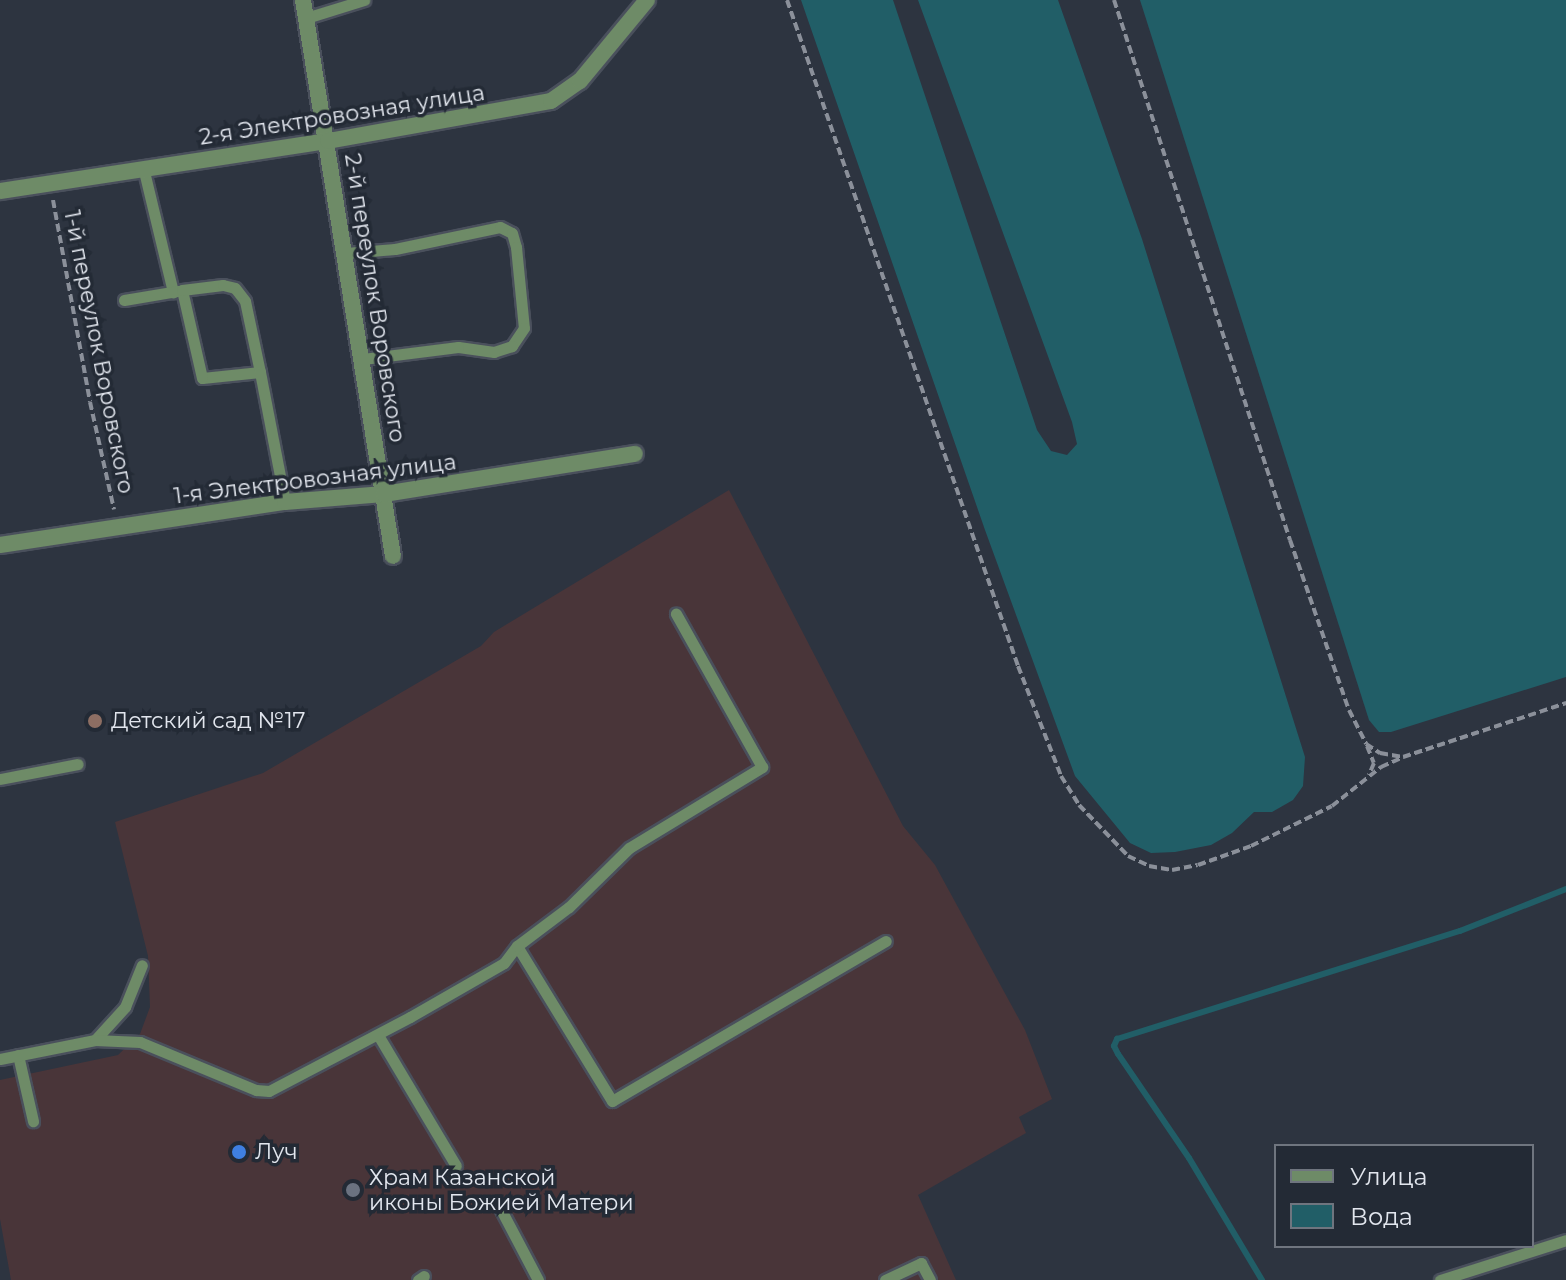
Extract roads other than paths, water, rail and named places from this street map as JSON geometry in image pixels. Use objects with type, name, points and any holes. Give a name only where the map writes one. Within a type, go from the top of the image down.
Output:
[{"type":"street","name":"2-й переулок Воровского","points":[[303,0],[393,556]]},
{"type":"street","name":"2-я Электровозная улица","points":[[0,191],[328,141],[551,101],[580,81],[647,0]]},
{"type":"street","name":"1-я Электровозная улица","points":[[0,545],[285,502],[384,494],[635,454]]},
{"type":"lane","points":[[306,18],[364,0]]},
{"type":"lane","points":[[143,167],[202,378],[260,372]]},
{"type":"lane","points":[[346,253],[395,249],[500,227],[512,233],[516,247],[524,328],[512,346],[494,352],[458,347],[363,359]]},
{"type":"lane","points":[[124,300],[223,285],[235,288],[245,301],[285,502]]},
{"type":"lane","points":[[0,1059],[95,1040],[140,1042],[256,1090],[269,1091],[378,1035],[504,963],[517,946],[569,907],[629,848],[762,767],[676,614]]},
{"type":"lane","points":[[0,779],[78,764]]},
{"type":"lane","points":[[517,946],[612,1101],[886,941]]},
{"type":"lane","points":[[95,1040],[125,1007],[142,965]]},
{"type":"lane","points":[[378,1035],[456,1166]]},
{"type":"lane","points":[[18,1055],[33,1121]]},
{"type":"lane","points":[[498,1204],[538,1280]]},
{"type":"lane","points":[[1440,1280],[1566,1240]]},
{"type":"lane","points":[[885,1280],[921,1263],[930,1280]]},
{"type":"water","points":[[801,0],[893,0],[1037,430],[1051,451],[1067,455],[1077,444],[1072,422],[918,0],[1058,0],[1142,239],[1305,757],[1303,786],[1293,800],[1272,812],[1254,812],[1232,833],[1211,845],[1151,853],[1130,843],[1075,776],[985,530]]},
{"type":"water","points":[[1140,0],[1566,0],[1566,677],[1391,732],[1379,732],[1369,720]]},
{"type":"waterway","points":[[1262,1280],[1189,1158],[1118,1054],[1114,1046],[1117,1039],[1460,931],[1566,889]]},
{"type":"place","name":"Детский сад №17","points":[[95,721]]},
{"type":"place","name":"Луч","points":[[239,1152]]},
{"type":"place","name":"Храм Казанской иконы Божией Матери","points":[[353,1190]]}]
